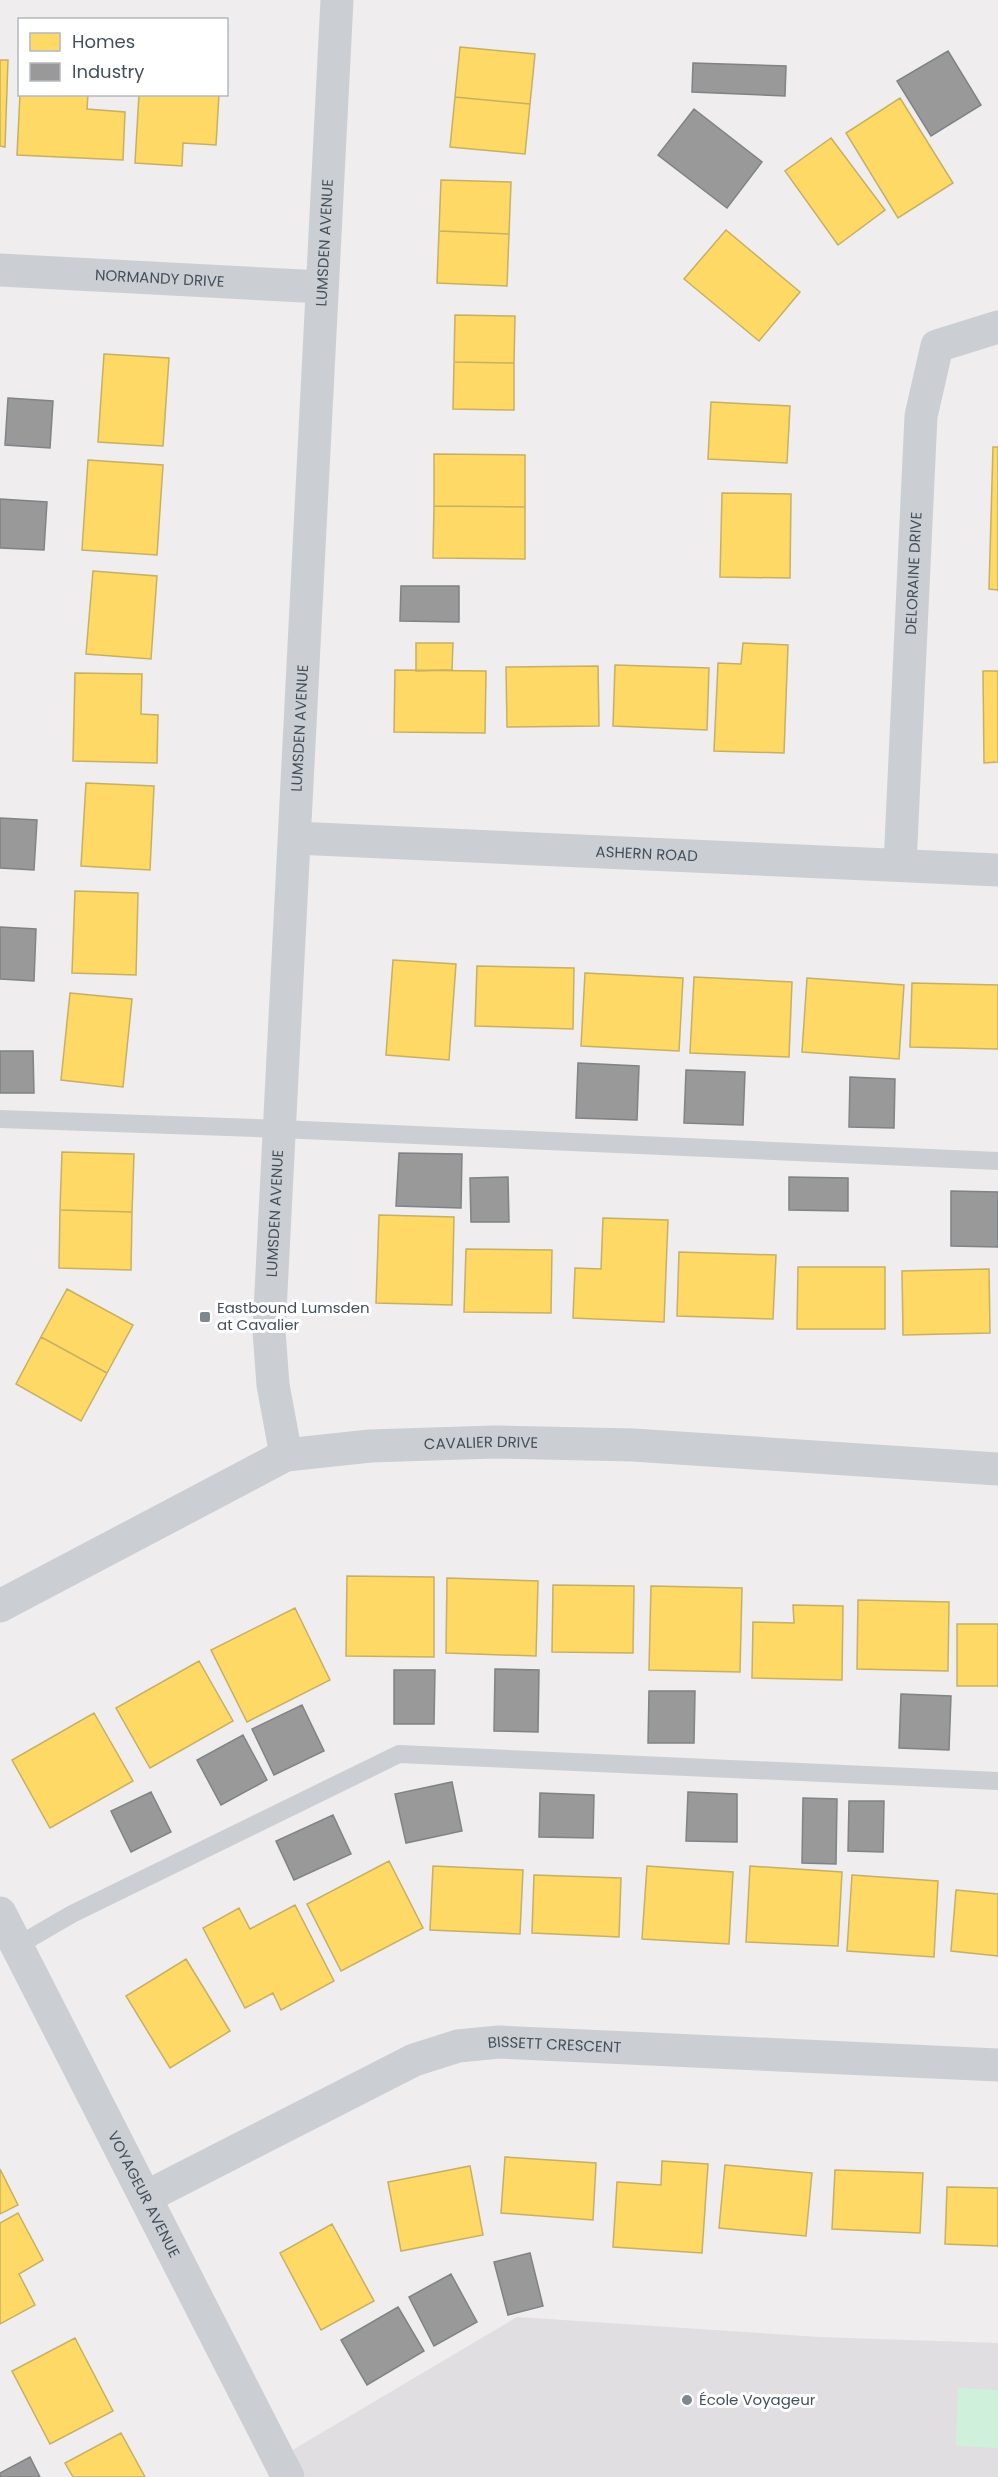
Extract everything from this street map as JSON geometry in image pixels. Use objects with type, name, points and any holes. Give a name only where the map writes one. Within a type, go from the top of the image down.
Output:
[{"type":"street","name":"LUMSDEN AVENUE","points":[[286,1455],[273,1385],[269,1331],[337,0]]},
{"type":"street","name":"NORMANDY DRIVE","points":[[0,270],[322,287]]},
{"type":"street","name":"DELORAINE DRIVE","points":[[900,866],[921,416],[937,346],[998,327]]},
{"type":"street","name":"ASHERN ROAD","points":[[295,838],[998,870]]},
{"type":"street","name":"CAVALIER DRIVE","points":[[0,1606],[286,1455],[370,1446],[494,1442],[610,1444],[998,1469]]},
{"type":"street","name":"VOYAGEUR AVENUE","points":[[0,1913],[288,2477]]},
{"type":"street","name":"BISSETT CRESCENT","points":[[146,2197],[414,2060],[458,2046],[499,2042],[998,2066]]},
{"type":"lane","points":[[0,1119],[281,1129],[998,1161]]},
{"type":"lane","points":[[17,1946],[72,1914],[399,1754],[998,1781]]},
{"type":"shaded area","name":"École Voyageur","points":[[517,2317],[820,2337],[998,2343],[998,2477],[288,2477],[279,2458]]},
{"type":"green space","points":[[958,2388],[998,2390],[998,2448],[956,2446]]},
{"type":"building: Homes","points":[[460,47],[535,54],[530,104],[455,97]]},
{"type":"building: Homes","points":[[0,60],[8,60],[5,147],[0,146]]},
{"type":"building: Homes","points":[[20,96],[88,96],[87,109],[125,112],[123,160],[17,155]]},
{"type":"building: Homes","points":[[139,96],[219,96],[216,145],[183,143],[182,166],[135,163]]},
{"type":"building: Homes","points":[[455,97],[530,104],[525,154],[450,147]]},
{"type":"building: Homes","points":[[900,98],[953,183],[898,218],[846,133]]},
{"type":"building: Homes","points":[[831,138],[885,210],[838,245],[785,171]]},
{"type":"building: Homes","points":[[441,180],[511,182],[509,234],[439,231]]},
{"type":"building: Homes","points":[[726,230],[800,292],[759,341],[684,279]]},
{"type":"building: Homes","points":[[439,231],[509,234],[507,286],[437,283]]},
{"type":"building: Homes","points":[[455,315],[515,316],[514,363],[454,362]]},
{"type":"building: Homes","points":[[104,354],[169,358],[163,446],[98,442]]},
{"type":"building: Homes","points":[[454,362],[514,363],[514,410],[453,409]]},
{"type":"building: Homes","points":[[711,402],[790,406],[787,463],[708,459]]},
{"type":"building: Homes","points":[[993,447],[998,447],[998,590],[989,589]]},
{"type":"building: Homes","points":[[434,454],[525,455],[525,507],[434,506]]},
{"type":"building: Homes","points":[[88,460],[163,465],[157,555],[82,550]]},
{"type":"building: Homes","points":[[722,493],[791,494],[790,578],[720,577]]},
{"type":"building: Homes","points":[[434,506],[525,507],[525,559],[433,558]]},
{"type":"building: Homes","points":[[93,571],[157,576],[151,659],[86,654]]},
{"type":"building: Homes","points":[[416,643],[453,643],[452,670],[416,671]]},
{"type":"building: Homes","points":[[743,643],[788,645],[784,753],[714,751],[718,663],[741,664]]},
{"type":"building: Homes","points":[[615,665],[709,668],[707,730],[613,726]]},
{"type":"building: Homes","points":[[598,666],[599,726],[507,727],[506,667]]},
{"type":"building: Homes","points":[[395,670],[486,671],[485,733],[394,732]]},
{"type":"building: Homes","points":[[983,671],[998,671],[998,762],[984,763]]},
{"type":"building: Homes","points":[[75,673],[142,674],[141,714],[158,715],[157,763],[73,761]]},
{"type":"building: Homes","points":[[86,783],[154,786],[150,870],[81,866]]},
{"type":"building: Homes","points":[[75,891],[138,893],[136,975],[72,973]]},
{"type":"building: Homes","points":[[393,960],[456,964],[449,1060],[386,1055]]},
{"type":"building: Homes","points":[[477,966],[574,968],[573,1029],[475,1026]]},
{"type":"building: Homes","points":[[585,973],[683,978],[679,1051],[581,1046]]},
{"type":"building: Homes","points":[[694,977],[792,982],[789,1057],[690,1053]]},
{"type":"building: Homes","points":[[807,978],[904,985],[899,1059],[802,1052]]},
{"type":"building: Homes","points":[[912,983],[998,985],[998,1049],[910,1047]]},
{"type":"building: Homes","points":[[70,993],[132,999],[123,1087],[61,1080]]},
{"type":"building: Homes","points":[[62,1152],[134,1154],[132,1212],[60,1210]]},
{"type":"building: Homes","points":[[60,1210],[132,1212],[131,1270],[59,1268]]},
{"type":"building: Homes","points":[[379,1215],[454,1217],[452,1305],[376,1303]]},
{"type":"building: Homes","points":[[603,1218],[668,1220],[664,1322],[573,1318],[575,1268],[601,1269]]},
{"type":"building: Homes","points":[[466,1249],[552,1250],[551,1313],[464,1312]]},
{"type":"building: Homes","points":[[679,1252],[776,1255],[773,1319],[677,1316]]},
{"type":"building: Homes","points":[[798,1267],[885,1267],[885,1329],[797,1329]]},
{"type":"building: Homes","points":[[989,1269],[990,1333],[903,1335],[902,1271]]},
{"type":"building: Homes","points":[[67,1289],[133,1325],[107,1373],[41,1337]]},
{"type":"building: Homes","points":[[41,1337],[107,1373],[81,1421],[16,1384]]},
{"type":"building: Homes","points":[[347,1576],[434,1577],[434,1657],[346,1656]]},
{"type":"building: Homes","points":[[447,1578],[538,1581],[536,1656],[446,1653]]},
{"type":"building: Homes","points":[[553,1585],[634,1586],[633,1653],[552,1652]]},
{"type":"building: Homes","points":[[651,1586],[742,1588],[740,1672],[649,1670]]},
{"type":"building: Homes","points":[[858,1600],[949,1602],[948,1671],[857,1669]]},
{"type":"building: Homes","points":[[793,1605],[843,1606],[842,1680],[752,1678],[753,1622],[794,1623]]},
{"type":"building: Homes","points":[[295,1608],[330,1680],[247,1722],[211,1650]]},
{"type":"building: Homes","points":[[957,1624],[998,1624],[998,1686],[957,1686]]},
{"type":"building: Homes","points":[[199,1661],[233,1721],[150,1768],[116,1708]]},
{"type":"building: Homes","points":[[94,1713],[133,1781],[50,1828],[12,1760]]},
{"type":"building: Homes","points":[[389,1861],[423,1928],[341,1971],[307,1904]]},
{"type":"building: Homes","points":[[433,1866],[523,1870],[520,1934],[430,1930]]},
{"type":"building: Homes","points":[[647,1866],[733,1872],[729,1944],[642,1939]]},
{"type":"building: Homes","points":[[750,1866],[842,1872],[838,1946],[746,1942]]},
{"type":"building: Homes","points":[[534,1875],[621,1878],[619,1937],[532,1933]]},
{"type":"building: Homes","points":[[852,1875],[938,1881],[934,1957],[847,1951]]},
{"type":"building: Homes","points":[[956,1890],[998,1894],[998,1956],[951,1951]]},
{"type":"building: Homes","points":[[295,1905],[334,1981],[281,2010],[273,1993],[245,2008],[203,1928],[239,1908],[250,1929]]},
{"type":"building: Homes","points":[[186,1959],[230,2031],[170,2068],[126,1996]]},
{"type":"building: Homes","points":[[505,2157],[596,2163],[593,2220],[501,2213]]},
{"type":"building: Homes","points":[[662,2161],[708,2164],[702,2253],[613,2247],[617,2182],[661,2185]]},
{"type":"building: Homes","points":[[725,2165],[812,2173],[806,2236],[719,2228]]},
{"type":"building: Homes","points":[[470,2166],[483,2235],[401,2251],[388,2182]]},
{"type":"building: Homes","points":[[0,2169],[18,2205],[0,2214]]},
{"type":"building: Homes","points":[[835,2170],[923,2173],[920,2233],[832,2229]]},
{"type":"building: Homes","points":[[947,2187],[998,2188],[998,2246],[945,2244]]},
{"type":"building: Homes","points":[[18,2213],[43,2260],[19,2274],[35,2305],[0,2324],[0,2223]]},
{"type":"building: Homes","points":[[332,2224],[374,2301],[321,2330],[280,2253]]},
{"type":"building: Homes","points":[[75,2338],[113,2411],[50,2444],[12,2371]]},
{"type":"building: Homes","points":[[121,2433],[145,2477],[73,2477],[65,2463]]},
{"type":"building: Industry","points":[[948,51],[981,105],[931,136],[897,81]]},
{"type":"building: Industry","points":[[693,63],[786,66],[785,96],[692,92]]},
{"type":"building: Industry","points":[[694,109],[762,162],[727,208],[658,155]]},
{"type":"building: Industry","points":[[8,398],[53,401],[50,448],[5,445]]},
{"type":"building: Industry","points":[[0,499],[47,502],[44,550],[0,548]]},
{"type":"building: Industry","points":[[401,586],[459,586],[459,622],[400,621]]},
{"type":"building: Industry","points":[[0,818],[37,820],[34,870],[0,868]]},
{"type":"building: Industry","points":[[0,927],[36,929],[34,981],[0,979]]},
{"type":"building: Industry","points":[[0,1051],[33,1051],[34,1093],[0,1093]]},
{"type":"building: Industry","points":[[578,1063],[639,1066],[637,1120],[576,1118]]},
{"type":"building: Industry","points":[[686,1070],[745,1072],[743,1125],[684,1123]]},
{"type":"building: Industry","points":[[850,1077],[895,1079],[894,1128],[849,1127]]},
{"type":"building: Industry","points":[[399,1153],[462,1154],[461,1208],[396,1206]]},
{"type":"building: Industry","points":[[508,1177],[509,1222],[471,1222],[470,1178]]},
{"type":"building: Industry","points":[[789,1177],[848,1178],[848,1211],[789,1210]]},
{"type":"building: Industry","points":[[951,1191],[998,1192],[998,1247],[951,1246]]},
{"type":"building: Industry","points":[[495,1669],[539,1670],[538,1732],[494,1731]]},
{"type":"building: Industry","points":[[394,1670],[435,1670],[434,1724],[394,1724]]},
{"type":"building: Industry","points":[[649,1691],[695,1691],[694,1743],[648,1743]]},
{"type":"building: Industry","points":[[901,1694],[951,1696],[949,1750],[899,1748]]},
{"type":"building: Industry","points":[[302,1705],[324,1751],[274,1775],[252,1729]]},
{"type":"building: Industry","points":[[243,1735],[267,1780],[221,1805],[197,1760]]},
{"type":"building: Industry","points":[[452,1782],[462,1831],[406,1843],[395,1794]]},
{"type":"building: Industry","points":[[151,1792],[171,1832],[131,1852],[111,1811]]},
{"type":"building: Industry","points":[[688,1792],[737,1794],[737,1842],[686,1841]]},
{"type":"building: Industry","points":[[540,1793],[594,1795],[593,1838],[539,1837]]},
{"type":"building: Industry","points":[[803,1798],[837,1799],[836,1864],[802,1863]]},
{"type":"building: Industry","points":[[849,1801],[884,1801],[883,1852],[848,1851]]},
{"type":"building: Industry","points":[[333,1815],[351,1854],[294,1880],[276,1841]]},
{"type":"building: Industry","points":[[530,2253],[543,2306],[508,2315],[494,2262]]},
{"type":"building: Industry","points":[[451,2274],[477,2322],[434,2346],[409,2297]]},
{"type":"building: Industry","points":[[398,2307],[424,2351],[367,2385],[341,2340]]},
{"type":"building: Industry","points":[[30,2457],[40,2477],[0,2477],[0,2473]]},
{"type":"place","name":"Eastbound Lumsden at Cavalier","points":[[205,1317]]},
{"type":"place","name":"École Voyageur","points":[[687,2400]]}]
